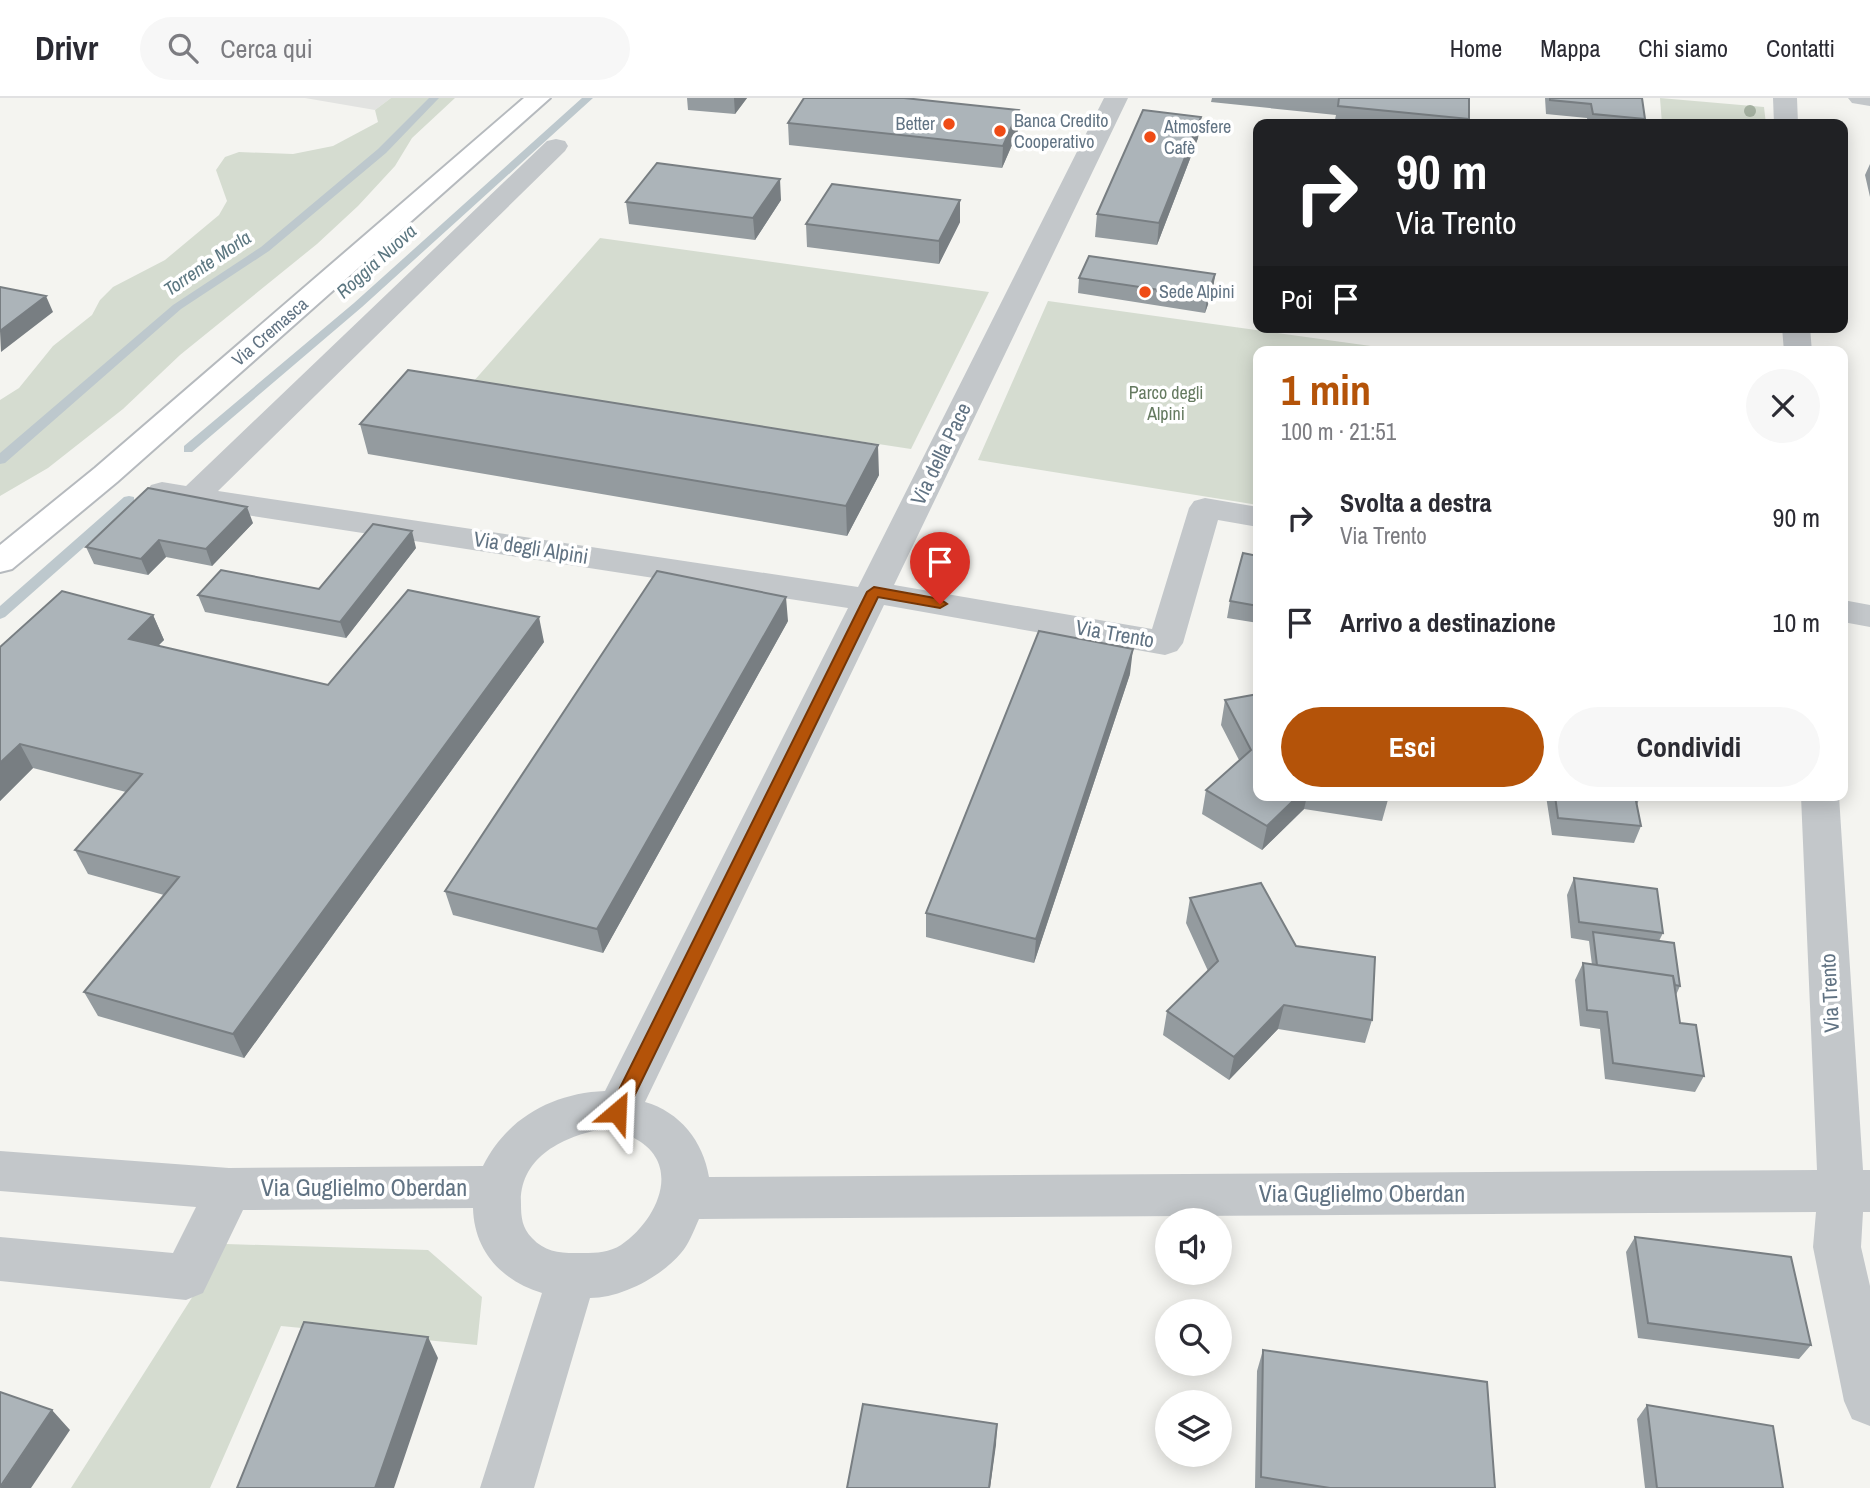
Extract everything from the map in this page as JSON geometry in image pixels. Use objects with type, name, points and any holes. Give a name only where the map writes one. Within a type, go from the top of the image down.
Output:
[{"type":"main road","name":"Via Cremasca","points":[[0,562],[106,475],[538,98]]},
{"type":"street","name":"Via della Pace","points":[[617,1112],[1116,98]]},
{"type":"street","points":[[1785,98],[1786,119]]},
{"type":"street","points":[[1860,98],[1870,99]]},
{"type":"street","name":"Via degli Alpini","points":[[556,146],[327,365],[178,494],[871,596]]},
{"type":"street","name":"Via Trento","points":[[871,596],[1165,643],[1205,508],[1253,516]]},
{"type":"street","points":[[1848,612],[1870,616]]},
{"type":"street","name":"Via Trento","points":[[1820,801],[1856,1191],[1837,1247],[1870,1401]]},
{"type":"street","name":"Via Guglielmo Oberdan","points":[[617,1112],[632,1115],[657,1126],[676,1146],[686,1171],[685,1198],[678,1219],[664,1240],[638,1261],[605,1276],[571,1278],[542,1272],[530,1266],[510,1248],[498,1226],[496,1200],[502,1173],[519,1148],[543,1129],[571,1115],[617,1112]]},
{"type":"street","name":"Via Guglielmo Oberdan","points":[[0,1171],[229,1189],[498,1187]]},
{"type":"street","points":[[0,1259],[186,1277],[229,1189]]},
{"type":"street","name":"Via Guglielmo Oberdan","points":[[685,1198],[1856,1191]]},
{"type":"street","points":[[507,1488],[571,1278]]},
{"type":"shaded area","points":[[305,98],[391,98],[375,110]]},
{"type":"green space","points":[[391,98],[455,98],[412,138],[395,166],[358,206],[317,244],[180,355],[123,409],[48,468],[0,496],[0,400],[19,388],[53,346],[92,315],[100,300],[113,287],[165,260],[219,215],[227,201],[216,170],[225,157],[239,152],[293,154],[333,146],[378,122],[375,110]]},
{"type":"green space","points":[[1660,98],[1764,107],[1765,119],[1662,119]]},
{"type":"green space","points":[[600,238],[989,292],[911,449],[473,382]]},
{"type":"green space","name":"Parco degli Alpini","points":[[1048,301],[1253,330],[1253,333],[1278,333],[1371,346],[1253,346],[1253,504],[978,460]]},
{"type":"green space","points":[[226,1244],[428,1250],[482,1297],[477,1345],[281,1326],[210,1488],[71,1488]]},
{"type":"building","points":[[804,98],[904,98],[1019,110],[1003,146],[788,123]]},
{"type":"building","points":[[1339,98],[1469,98],[1469,119],[1338,106]]},
{"type":"building","points":[[1550,98],[1642,98],[1645,119],[1593,114],[1591,104]]},
{"type":"building","points":[[1143,110],[1201,117],[1159,223],[1097,214]]},
{"type":"building","points":[[657,163],[780,179],[753,218],[626,202]]},
{"type":"building","points":[[832,184],[960,200],[939,241],[806,224]]},
{"type":"building","points":[[1089,256],[1215,274],[1207,297],[1079,278]]},
{"type":"building","points":[[0,287],[46,296],[0,331]]},
{"type":"building","points":[[408,370],[878,445],[846,506],[360,424]]},
{"type":"building","points":[[148,488],[247,507],[206,549],[159,540],[141,559],[86,547]]},
{"type":"building","points":[[373,524],[412,531],[340,622],[198,595],[221,570],[319,589]]},
{"type":"building","points":[[1243,553],[1253,555],[1253,605],[1230,601]]},
{"type":"building","points":[[657,571],[786,597],[597,929],[445,891]]},
{"type":"building","points":[[408,590],[539,617],[233,1034],[84,992],[179,877],[75,850],[142,774],[20,744],[0,763],[0,647],[62,591],[153,615],[129,639],[328,685]]},
{"type":"building","points":[[1039,631],[1133,649],[1036,939],[926,913]]},
{"type":"building","points":[[1253,695],[1253,801],[1293,801],[1267,826],[1206,790],[1251,750],[1225,700]]},
{"type":"building","points":[[1556,801],[1636,801],[1641,826],[1558,818]]},
{"type":"building","points":[[1574,878],[1657,889],[1663,933],[1579,922]]},
{"type":"building","points":[[1261,883],[1296,946],[1375,957],[1372,1020],[1284,1005],[1234,1057],[1167,1011],[1218,961],[1190,898]]},
{"type":"building","points":[[1593,932],[1674,943],[1680,986],[1675,985],[1673,976],[1597,965]]},
{"type":"building","points":[[1583,963],[1673,976],[1680,1023],[1696,1025],[1704,1076],[1613,1063],[1607,1012],[1587,1010]]},
{"type":"building","points":[[1635,1237],[1791,1257],[1811,1345],[1648,1323]]},
{"type":"building","points":[[304,1322],[428,1337],[375,1488],[237,1488]]},
{"type":"building","points":[[1263,1350],[1487,1382],[1495,1488],[1330,1488],[1261,1477]]},
{"type":"building","points":[[0,1392],[52,1410],[0,1487]]},
{"type":"building","points":[[863,1404],[997,1424],[989,1488],[847,1488]]},
{"type":"building","points":[[1647,1405],[1773,1426],[1783,1488],[1657,1488]]},
{"type":"waterway","name":"Torrente Morla","points":[[0,460],[177,307],[265,249],[382,151],[434,98]]},
{"type":"waterway","name":"Roggia Nuova","points":[[188,449],[358,305],[588,98]]},
{"type":"waterway","name":"Roggia Nuova","points":[[0,614],[129,500]]},
{"type":"place","name":"Better","points":[[949,124]]},
{"type":"place","name":"Banca Credito Cooperativo","points":[[1000,131]]},
{"type":"place","name":"Atmosfere Cafè","points":[[1150,137]]},
{"type":"place","name":"Sede Alpini","points":[[1145,292]]},
{"type":"route","points":[[617,1112],[874,592],[940,604]]}]
